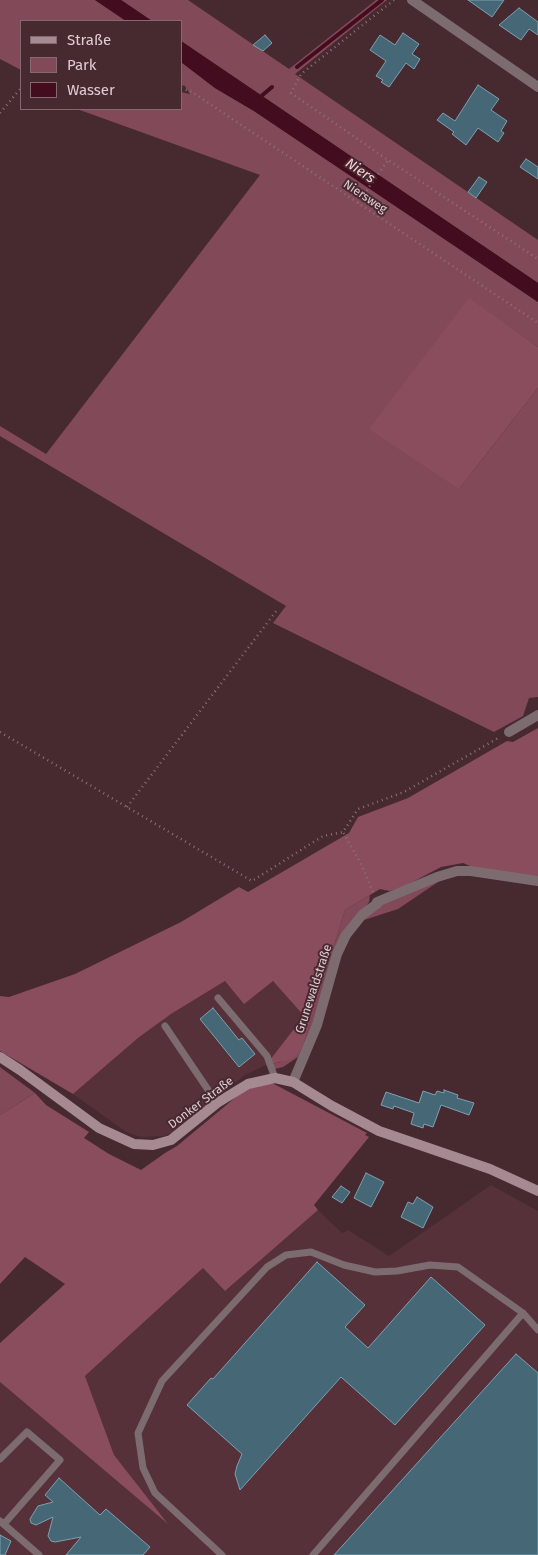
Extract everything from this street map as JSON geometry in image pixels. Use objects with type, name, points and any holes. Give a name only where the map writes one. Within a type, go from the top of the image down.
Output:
[{"type":"street","points":[[412,0],[538,88]]},
{"type":"street","points":[[509,732],[538,715]]},
{"type":"street","name":"Grunewaldstraße","points":[[293,1082],[317,1025],[337,954],[346,936],[362,915],[377,902],[437,877],[457,871],[471,871],[538,881]]},
{"type":"street","name":"Donker Straße","points":[[0,1057],[99,1128],[134,1144],[153,1145],[172,1140],[217,1103],[248,1084],[275,1078],[293,1082],[332,1106],[379,1131],[490,1169],[538,1191]]},
{"type":"lane","points":[[218,998],[267,1056],[275,1078]]},
{"type":"lane","points":[[165,1026],[217,1103]]},
{"type":"lane","points":[[222,1555],[155,1492],[143,1468],[138,1433],[162,1380],[267,1268],[286,1255],[312,1252],[344,1264],[375,1272],[396,1271],[430,1265],[458,1268],[523,1313],[538,1330]]},
{"type":"lane","points":[[313,1555],[523,1313]]},
{"type":"lane","points":[[0,1459],[26,1432],[60,1460],[2,1522],[39,1555]]},
{"type":"path","points":[[394,0],[301,74],[291,93],[388,160],[538,259]]},
{"type":"path","name":"Niersweg","points":[[182,88],[192,92],[538,323]]},
{"type":"path","points":[[0,113],[20,89]]},
{"type":"path","points":[[358,203],[388,160]]},
{"type":"path","points":[[127,807],[276,610]]},
{"type":"path","points":[[0,732],[252,881],[323,836],[343,832],[358,809],[404,792],[509,732]]},
{"type":"path","points":[[343,832],[362,866],[377,902]]},
{"type":"shaded area","points":[[469,298],[538,347],[538,388],[459,489],[369,429]]},
{"type":"shaded area","points":[[538,728],[538,879],[463,863],[441,867],[405,886],[390,891],[380,889],[345,910],[303,1046],[298,1054],[290,1060],[266,1065],[304,1016],[273,981],[244,1004],[225,981],[171,1014],[138,1038],[73,1094],[0,1051],[0,996],[9,997],[75,974],[181,922],[239,887],[248,892],[349,833],[358,817],[408,798],[507,741],[513,742]]},
{"type":"shaded area","points":[[225,981],[273,981],[304,1016],[266,1065],[245,1075],[174,1132],[164,1136],[141,1137],[126,1132],[73,1094],[138,1038],[171,1014]]},
{"type":"shaded area","points":[[262,1084],[274,1084],[367,1133],[365,1135],[369,1137],[314,1205],[318,1210],[225,1291],[203,1268],[85,1376],[114,1455],[168,1524],[0,1382],[0,1343],[65,1284],[25,1257],[0,1284],[0,1115],[35,1093],[46,1105],[89,1132],[84,1138],[109,1154],[141,1170],[177,1146],[242,1092]]},
{"type":"shaded area","points":[[491,1185],[538,1211],[538,1555],[0,1555],[0,1382],[165,1521],[114,1455],[85,1376],[203,1268],[225,1291],[318,1210],[342,1233],[348,1230],[389,1256]]},
{"type":"green space","points":[[0,0],[95,0],[125,20],[20,20],[20,69],[0,59]]},
{"type":"green space","points":[[121,0],[188,0],[289,69],[376,0],[387,0],[295,74],[538,240],[538,283],[182,42],[182,20],[151,20]]},
{"type":"green space","points":[[182,63],[215,88],[254,111],[538,302],[538,347],[468,299],[459,489],[538,388],[538,697],[529,698],[523,716],[494,732],[273,623],[286,606],[0,436],[0,426],[46,454],[260,175],[80,110],[182,110],[182,92],[190,94],[185,86],[182,85]]},
{"type":"green space","points":[[444,878],[398,909],[361,921],[379,905]]},
{"type":"green space","points":[[370,895],[369,902],[353,921],[303,1046],[345,910]]},
{"type":"green space","points":[[303,1046],[298,1057],[283,1067],[275,1069],[266,1065],[281,1062]]},
{"type":"green space","points":[[0,1067],[35,1093],[0,1115]]},
{"type":"water","points":[[95,0],[121,0],[151,20],[125,20]]},
{"type":"water","name":"Niers","points":[[182,42],[538,283],[538,302],[254,111],[215,88],[182,63]]},
{"type":"building","points":[[468,0],[504,0],[492,17]]},
{"type":"building","points":[[519,8],[538,22],[538,35],[529,29],[521,40],[499,25]]},
{"type":"building","points":[[403,33],[419,44],[412,54],[420,59],[414,69],[406,63],[389,87],[376,76],[386,61],[370,50],[380,35],[395,45]]},
{"type":"building","points":[[265,35],[272,43],[263,51],[253,45]]},
{"type":"building","points":[[478,85],[499,99],[491,110],[507,121],[501,131],[504,133],[498,142],[478,128],[466,145],[452,134],[454,132],[437,120],[443,113],[455,121]]},
{"type":"building","points":[[526,159],[538,167],[538,179],[520,167]]},
{"type":"building","points":[[479,177],[487,182],[476,198],[468,192]]},
{"type":"building","points":[[213,1008],[239,1040],[242,1038],[255,1054],[239,1067],[200,1019]]},
{"type":"building","points":[[444,1090],[458,1095],[457,1098],[474,1103],[469,1115],[441,1105],[433,1127],[424,1124],[423,1128],[411,1124],[414,1113],[394,1106],[393,1109],[381,1105],[386,1092],[419,1103],[423,1091],[435,1095],[437,1091],[444,1093]]},
{"type":"building","points":[[366,1173],[384,1182],[371,1207],[354,1198]]},
{"type":"building","points":[[341,1186],[350,1192],[342,1203],[332,1197]]},
{"type":"building","points":[[417,1197],[433,1207],[423,1228],[401,1217],[408,1202],[413,1204]]},
{"type":"building","points":[[317,1262],[365,1305],[345,1327],[368,1348],[431,1277],[485,1325],[395,1425],[341,1377],[240,1490],[235,1474],[242,1454],[187,1405],[211,1378],[213,1379]]},
{"type":"building","points":[[516,1354],[538,1373],[538,1555],[334,1555]]},
{"type":"building","points":[[59,1478],[100,1515],[106,1509],[150,1547],[143,1555],[66,1555],[81,1537],[55,1542],[51,1541],[48,1536],[53,1517],[36,1525],[31,1523],[30,1519],[38,1506],[53,1502],[45,1495]]},
{"type":"building","points":[[0,1535],[11,1541],[5,1555],[0,1555]]},
{"type":"waterway","points":[[297,67],[382,0]]},
{"type":"waterway","points":[[259,98],[272,87]]}]
